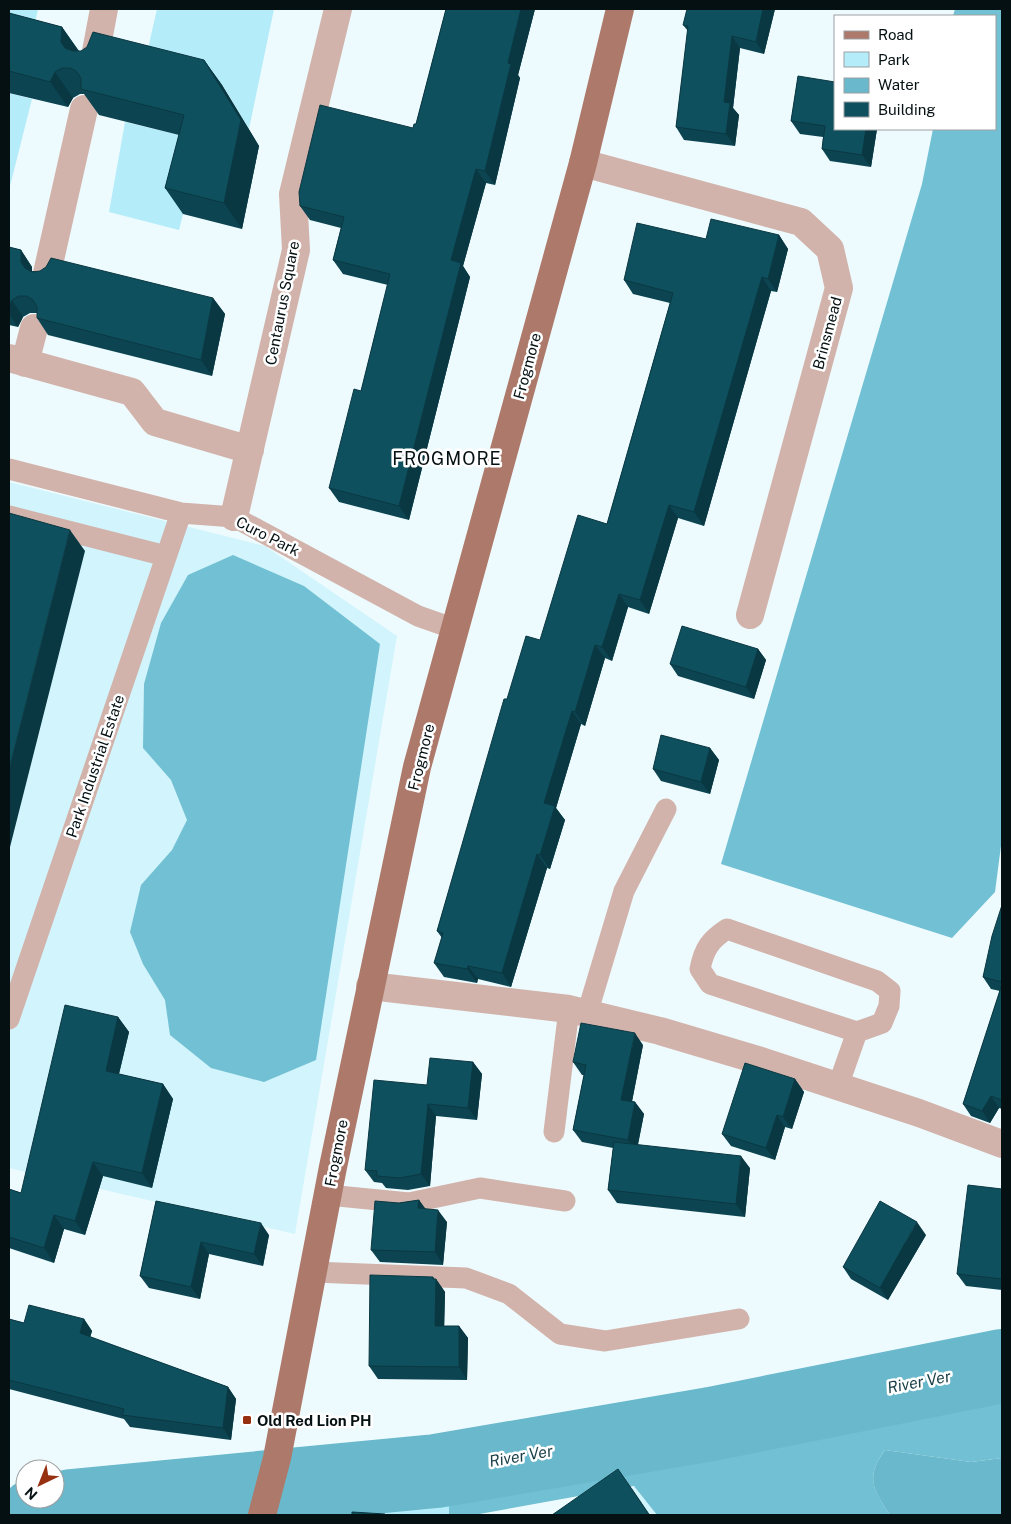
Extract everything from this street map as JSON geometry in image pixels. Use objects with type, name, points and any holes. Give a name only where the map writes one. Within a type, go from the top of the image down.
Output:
[{"type":"main road","name":"Frogmore","points":[[262,1515],[277,1458],[370,986],[417,768],[583,163],[620,9]]},
{"type":"street","points":[[94,62],[104,9]]},
{"type":"street","name":"Centaurus Square","points":[[234,517],[296,250],[293,194],[338,9]]},
{"type":"street","points":[[47,273],[84,109]]},
{"type":"street","name":"Brinsmead","points":[[583,163],[801,222],[830,249],[839,288],[750,615]]},
{"type":"street","points":[[34,328],[17,360],[132,392],[155,422],[250,450]]},
{"type":"street","points":[[370,986],[578,1012],[660,1031],[919,1112],[1002,1144]]},
{"type":"lane","name":"Curo Park","points":[[9,469],[181,513],[234,517],[418,616],[456,628]]},
{"type":"lane","name":"Park Industrial Estate","points":[[9,1019],[181,513]]},
{"type":"lane","points":[[9,516],[166,556]]},
{"type":"lane","points":[[554,1132],[578,1012],[624,891],[666,809]]},
{"type":"lane","points":[[727,929],[877,981],[890,992],[889,1006],[882,1023],[857,1032],[710,984],[700,968],[703,953],[712,938],[727,929]]},
{"type":"lane","points":[[838,1086],[857,1032]]},
{"type":"lane","points":[[328,1194],[409,1203],[480,1188],[565,1201]]},
{"type":"lane","points":[[313,1272],[466,1278],[509,1294],[560,1334],[605,1342],[738,1319]]},
{"type":"shaded area","points":[[955,9],[1002,9],[1002,838],[995,892],[952,938],[721,864],[922,184],[933,130],[996,130],[996,15],[953,15]]},
{"type":"shaded area","points":[[9,482],[265,546],[397,636],[295,1234],[9,1168]]},
{"type":"shaded area","points":[[233,555],[304,586],[380,644],[316,1060],[264,1082],[211,1068],[170,1035],[165,1000],[143,964],[130,932],[141,885],[172,850],[187,820],[171,780],[143,748],[144,684],[161,623],[188,575]]},
{"type":"shaded area","points":[[1002,1387],[1002,1458],[971,1462],[885,1450],[879,1459],[873,1476],[879,1498],[890,1515],[657,1515],[634,1486],[474,1515],[449,1515],[449,1482],[628,1457]]},
{"type":"shaded area","points":[[635,1486],[657,1515],[592,1515]]},
{"type":"green space","points":[[9,9],[38,9],[31,41],[9,35]]},
{"type":"green space","points":[[157,9],[274,9],[249,129],[223,86],[144,66]]},
{"type":"green space","points":[[9,93],[32,99],[10,186],[9,186]]},
{"type":"green space","points":[[125,122],[187,137],[199,152],[179,230],[109,212]]},
{"type":"green space","points":[[449,1482],[449,1515],[302,1515],[307,1493]]},
{"type":"water","points":[[885,1450],[971,1462],[1002,1458],[1002,1515],[890,1515],[879,1498],[873,1476],[879,1459]]},
{"type":"building","points":[[446,9],[521,9],[508,63],[511,64],[485,171],[476,169],[451,260],[461,263],[399,506],[329,488],[354,389],[361,391],[390,274],[333,260],[344,217],[300,206],[299,192],[320,105],[413,128],[414,124],[416,124]]},
{"type":"building","points":[[687,9],[763,9],[756,42],[732,36],[724,102],[730,103],[726,134],[676,127],[688,26],[683,25]]},
{"type":"building","points":[[9,13],[62,27],[61,42],[65,48],[73,51],[81,51],[87,47],[93,32],[204,60],[241,120],[224,203],[165,188],[184,115],[81,89],[81,78],[76,71],[70,68],[62,68],[55,72],[50,82],[9,71]]},
{"type":"building","points":[[798,76],[834,82],[834,130],[866,130],[862,155],[822,149],[825,126],[791,121]]},
{"type":"building","points":[[711,219],[779,235],[768,279],[762,277],[694,512],[669,505],[640,600],[619,594],[602,647],[595,645],[575,712],[572,711],[544,803],[555,806],[540,855],[537,854],[502,973],[468,966],[467,969],[434,963],[443,933],[437,931],[504,699],[507,699],[526,636],[540,640],[578,515],[607,524],[673,293],[624,280],[637,223],[706,239]]},
{"type":"building","points":[[9,247],[21,250],[21,262],[25,268],[32,272],[40,271],[46,267],[51,258],[213,298],[201,360],[37,318],[37,307],[33,300],[27,296],[19,296],[12,300],[9,306]]},
{"type":"building","points":[[9,513],[70,530],[9,770]]},
{"type":"building","points":[[682,626],[758,649],[746,687],[670,664]]},
{"type":"building","points":[[661,735],[710,748],[701,782],[653,769]]},
{"type":"building","points":[[1002,905],[1002,982],[983,977],[992,936]]},
{"type":"building","points":[[1002,984],[1002,1100],[991,1096],[982,1111],[963,1104]]},
{"type":"building","points":[[65,1005],[118,1017],[106,1071],[163,1084],[142,1173],[93,1162],[75,1221],[54,1215],[44,1248],[9,1237],[9,1189],[21,1193]]},
{"type":"building","points":[[581,1023],[635,1033],[621,1100],[635,1102],[628,1140],[573,1130],[586,1065],[573,1062]]},
{"type":"building","points":[[430,1058],[473,1062],[468,1108],[428,1104],[421,1174],[400,1178],[377,1176],[377,1171],[365,1170],[374,1080],[427,1085]]},
{"type":"building","points":[[745,1063],[795,1079],[783,1117],[777,1115],[766,1148],[722,1134]]},
{"type":"building","points":[[614,1142],[741,1156],[736,1204],[608,1190]]},
{"type":"building","points":[[968,1185],[1002,1189],[1002,1279],[957,1274]]},
{"type":"building","points":[[419,1200],[418,1208],[438,1210],[435,1252],[371,1250],[375,1201],[399,1203]]},
{"type":"building","points":[[156,1201],[261,1223],[254,1254],[201,1242],[191,1287],[140,1276]]},
{"type":"building","points":[[880,1201],[917,1222],[880,1288],[843,1267]]},
{"type":"building","points":[[370,1275],[433,1277],[433,1279],[436,1279],[435,1326],[459,1326],[459,1367],[369,1366]]},
{"type":"building","points":[[29,1305],[84,1319],[80,1333],[228,1387],[223,1428],[122,1415],[124,1409],[9,1380],[9,1319],[24,1323]]},
{"type":"building","points":[[618,1469],[649,1515],[552,1515]]},
{"type":"building","points":[[352,1512],[385,1514],[385,1515],[352,1515]]},
{"type":"waterway","name":"River Ver","points":[[35,1515],[72,1506],[436,1471],[711,1424],[1002,1366]]},
{"type":"place","name":"Old Red Lion PH","points":[[247,1420]]},
{"type":"district","name":"FROGMORE","points":[[447,458]]}]
